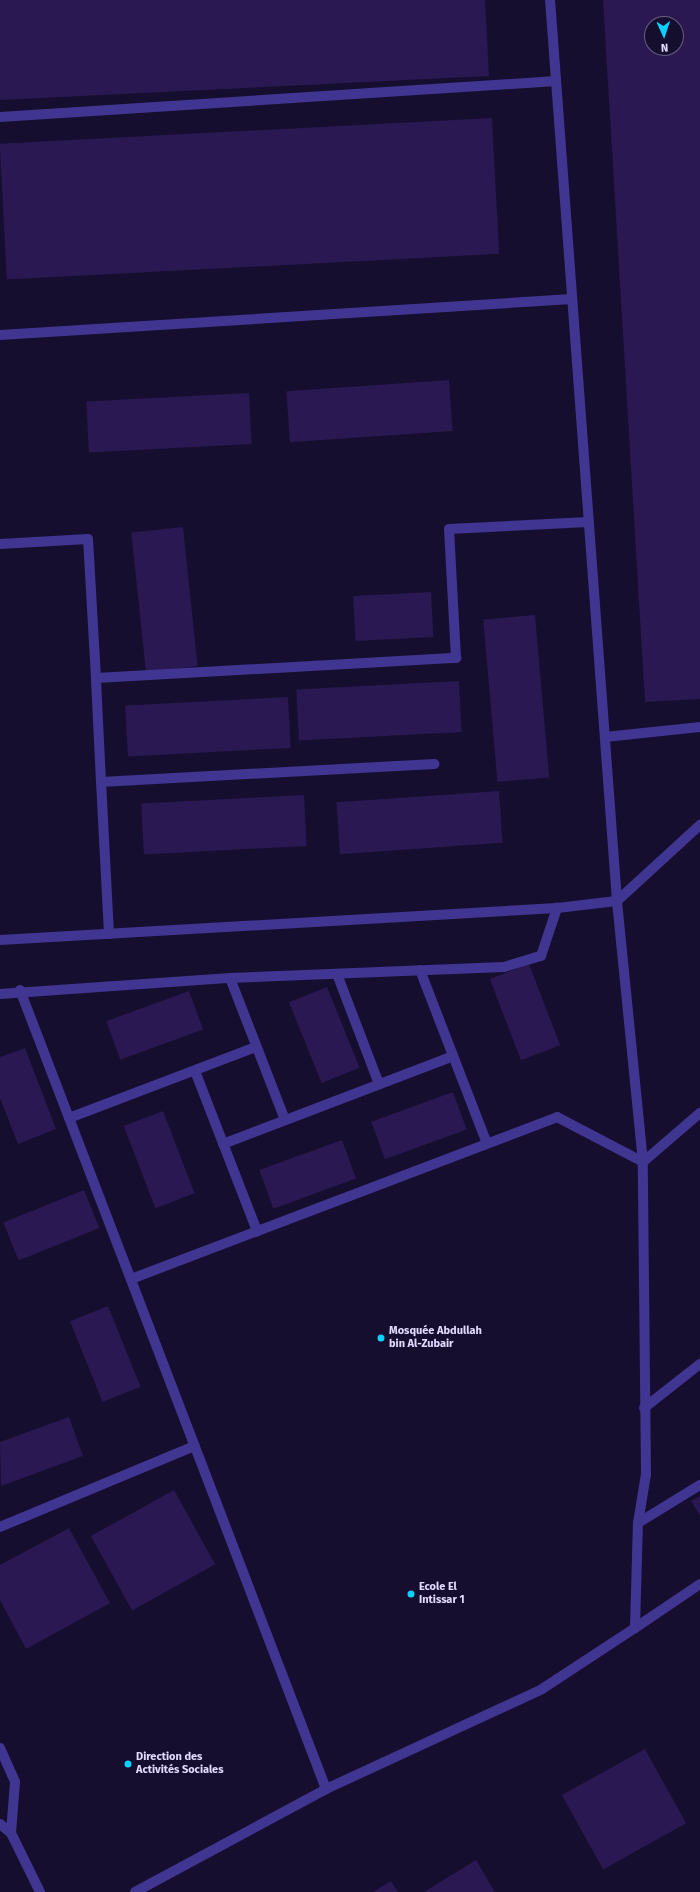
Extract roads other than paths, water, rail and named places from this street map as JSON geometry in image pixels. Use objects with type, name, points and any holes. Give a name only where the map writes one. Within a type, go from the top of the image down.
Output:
[{"type":"street","points":[[550,0],[617,901],[643,1162],[644,1408],[646,1474],[638,1523],[635,1628]]},
{"type":"street","points":[[0,117],[556,81]]},
{"type":"street","points":[[0,335],[572,299]]},
{"type":"street","points":[[96,678],[456,658],[449,529],[588,522]]},
{"type":"street","points":[[0,544],[88,539],[109,934]]},
{"type":"street","points":[[605,737],[700,727]]},
{"type":"street","points":[[101,782],[434,764]]},
{"type":"street","points":[[0,940],[557,908],[617,901],[700,825]]},
{"type":"street","points":[[0,994],[20,990],[230,978],[504,968],[541,956],[557,908]]},
{"type":"street","points":[[420,970],[487,1144]]},
{"type":"street","points":[[337,974],[379,1084]]},
{"type":"street","points":[[230,978],[284,1120]]},
{"type":"street","points":[[20,990],[326,1788]]},
{"type":"street","points":[[69,1118],[256,1047]]},
{"type":"street","points":[[223,1144],[453,1056]]},
{"type":"street","points":[[195,1071],[256,1231]]},
{"type":"street","points":[[643,1162],[700,1113]]},
{"type":"street","points":[[131,1279],[557,1117],[643,1162]]},
{"type":"street","points":[[644,1408],[700,1364]]},
{"type":"street","points":[[0,1527],[195,1446]]},
{"type":"street","points":[[638,1523],[700,1485]]},
{"type":"street","points":[[135,1892],[326,1788],[542,1689],[700,1584]]},
{"type":"street","points":[[0,1748],[15,1782],[11,1833]]},
{"type":"street","points":[[0,1824],[11,1833],[40,1892]]},
{"type":"place","name":"Mosquée Abdullah bin Al-Zubair","points":[[381,1338]]},
{"type":"place","name":"Ecole El Intissar 1","points":[[411,1594]]},
{"type":"place","name":"Direction des Activités Sociales","points":[[128,1764]]}]
